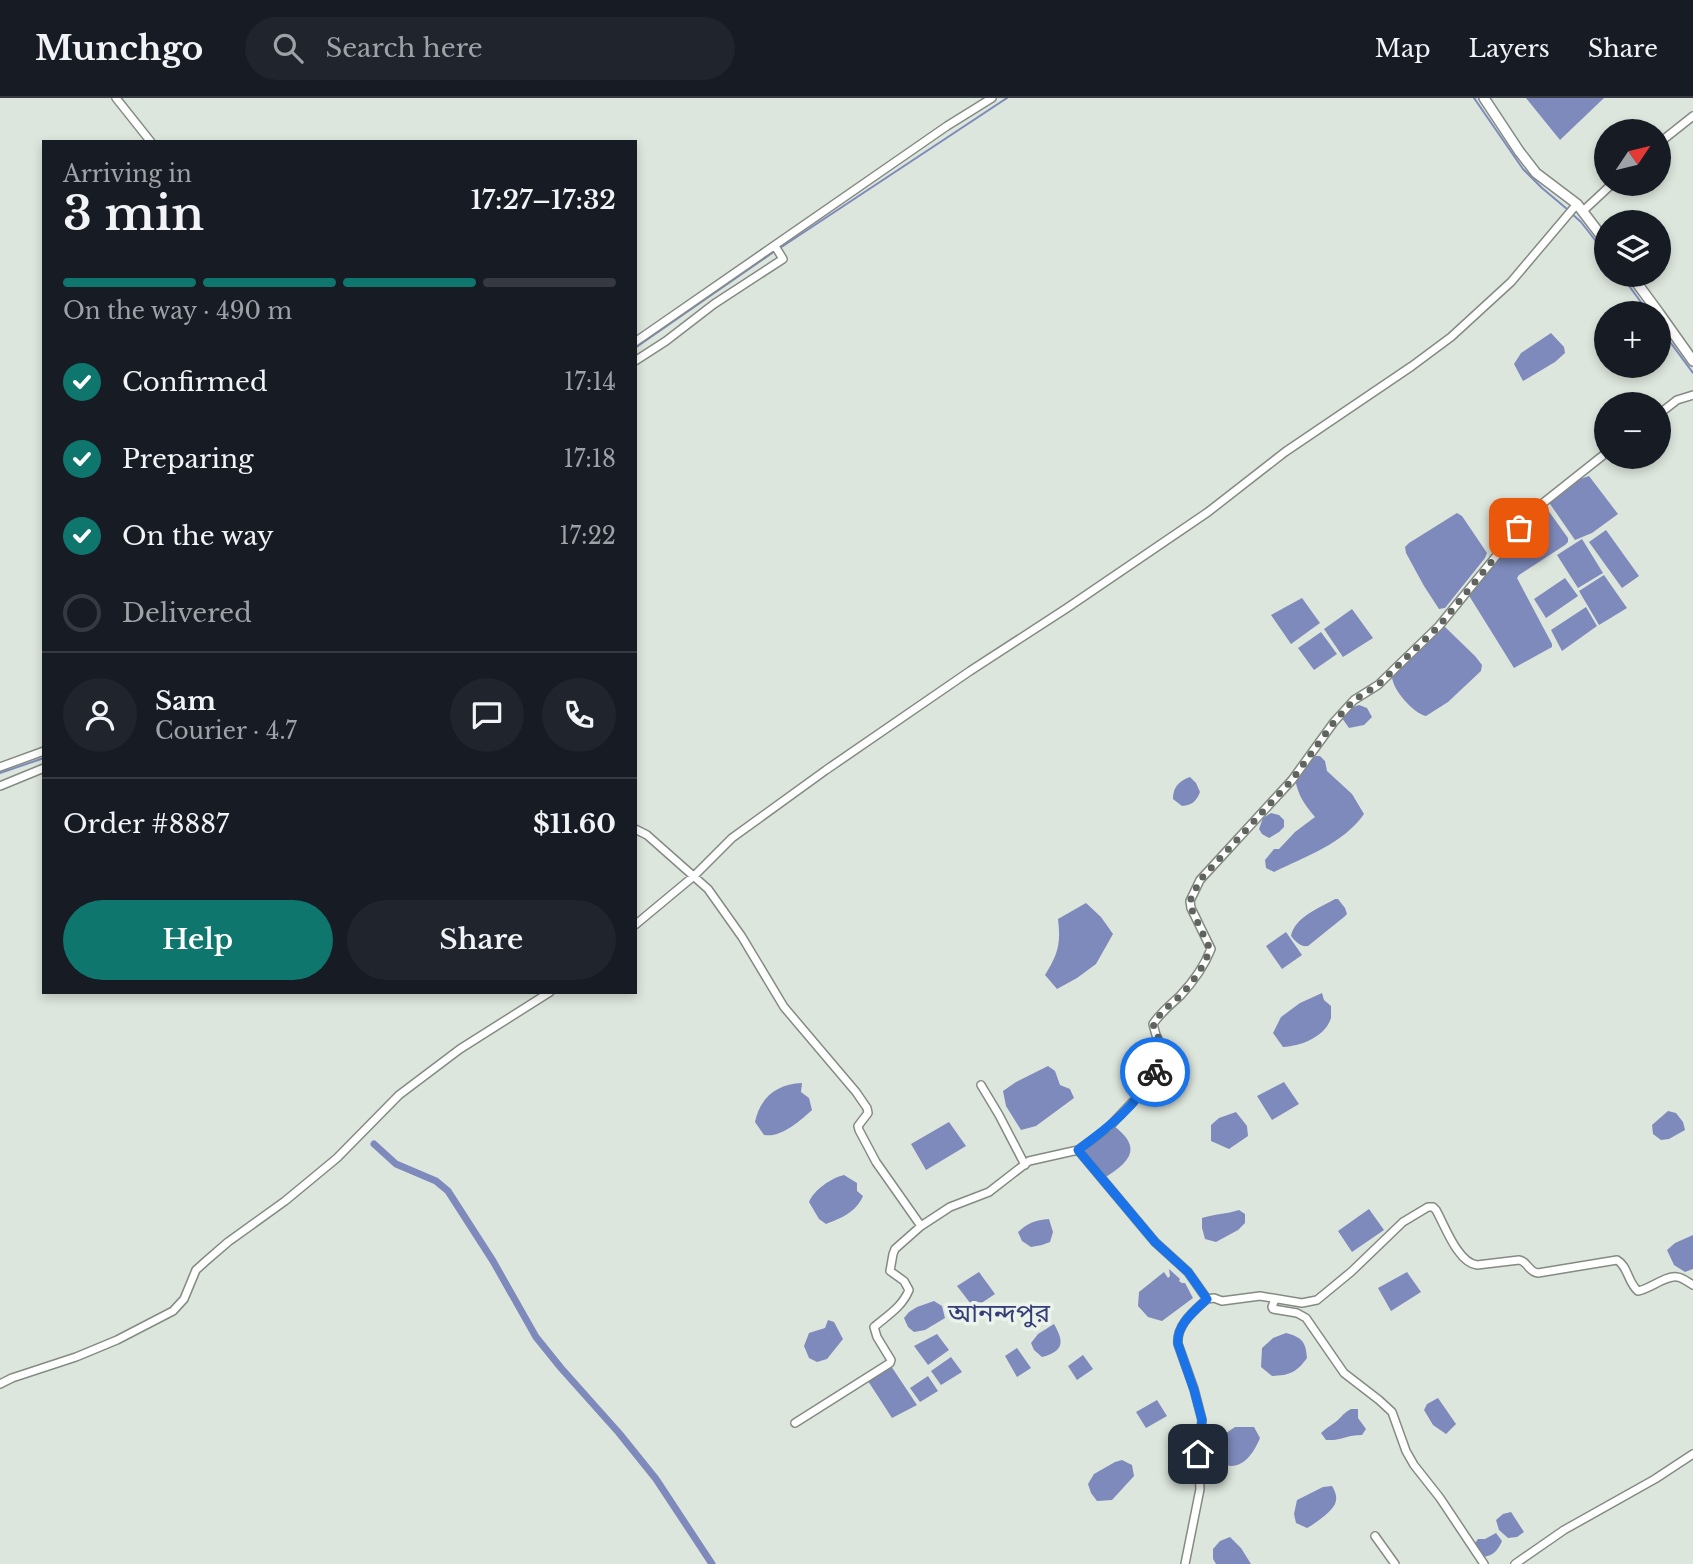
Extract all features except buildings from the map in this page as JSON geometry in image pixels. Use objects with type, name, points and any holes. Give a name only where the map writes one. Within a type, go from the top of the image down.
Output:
[{"type":"main road","points":[[1484,98],[1518,151],[1536,173],[1580,208],[1594,226]]},
{"type":"main road","points":[[1671,330],[1693,361]]},
{"type":"street","points":[[116,98],[149,140]]},
{"type":"street","points":[[637,341],[776,247],[936,133],[992,98]]},
{"type":"street","points":[[1671,133],[1693,116]]},
{"type":"street","points":[[637,923],[694,876],[732,838],[826,770],[1208,512],[1285,452],[1451,337],[1511,282],[1567,216],[1596,196]]},
{"type":"street","points":[[637,360],[714,304],[783,259],[776,247]]},
{"type":"street","points":[[1671,405],[1693,395]]},
{"type":"street","points":[[795,1423],[890,1363],[891,1360],[877,1337],[874,1326],[899,1307],[907,1295],[906,1283],[890,1271],[895,1249],[950,1207],[989,1192],[1034,1159],[1078,1150],[1108,1128],[1142,1093],[1164,1052],[1153,1024],[1161,1012],[1179,997],[1197,976],[1209,953],[1209,945],[1190,901],[1200,880],[1292,780],[1334,722],[1354,700],[1378,685],[1439,626],[1533,511],[1594,463]]},
{"type":"street","points":[[0,767],[42,752]]},
{"type":"street","points":[[0,786],[42,769]]},
{"type":"street","points":[[637,830],[647,835],[708,889],[726,913],[784,1007],[856,1092],[868,1113],[858,1126],[859,1130],[876,1162],[922,1226]]},
{"type":"street","points":[[0,1384],[117,1340],[173,1311],[184,1299],[197,1270],[206,1261],[228,1241],[285,1201],[337,1158],[399,1095],[460,1049],[547,994]]},
{"type":"street","points":[[981,1085],[1025,1164]]},
{"type":"street","points":[[1078,1150],[1155,1242],[1188,1272],[1207,1299]]},
{"type":"street","points":[[1185,1564],[1200,1489],[1198,1454],[1202,1420],[1177,1338],[1181,1326],[1207,1299],[1222,1301],[1260,1296],[1302,1303],[1317,1300],[1351,1272],[1403,1222],[1429,1207],[1436,1210],[1462,1258],[1471,1264],[1522,1260],[1530,1270],[1538,1273],[1617,1260],[1622,1262],[1633,1287],[1638,1291],[1677,1276],[1693,1285]]},
{"type":"street","points":[[1275,1299],[1273,1309],[1297,1313],[1306,1318],[1344,1373],[1386,1406],[1394,1416],[1406,1451],[1414,1465],[1440,1498],[1484,1564]]},
{"type":"street","points":[[1515,1564],[1564,1530],[1655,1479],[1693,1454]]},
{"type":"street","points":[[1375,1536],[1395,1564]]},
{"type":"water","points":[[1526,98],[1604,98],[1560,140]]},
{"type":"water","points":[[1551,333],[1564,347],[1565,353],[1523,381],[1514,364],[1521,353]]},
{"type":"water","points":[[1589,476],[1618,514],[1592,533],[1575,540],[1548,501],[1577,480]]},
{"type":"water","points":[[1545,506],[1568,538],[1568,542],[1517,578],[1552,647],[1514,668],[1468,594],[1495,557]]},
{"type":"water","points":[[1457,513],[1462,516],[1487,553],[1445,608],[1439,609],[1405,547]]},
{"type":"water","points":[[1606,530],[1639,576],[1622,588],[1589,542]]},
{"type":"water","points":[[1582,539],[1603,573],[1578,588],[1557,555]]},
{"type":"water","points":[[1604,575],[1627,608],[1599,625],[1579,591]]},
{"type":"water","points":[[1565,578],[1578,596],[1546,618],[1534,599]]},
{"type":"water","points":[[1302,598],[1320,623],[1291,644],[1271,615]]},
{"type":"water","points":[[1586,607],[1597,626],[1562,651],[1551,630]]},
{"type":"water","points":[[1352,609],[1373,638],[1343,657],[1324,629]]},
{"type":"water","points":[[1444,626],[1475,656],[1482,665],[1481,671],[1448,702],[1426,716],[1404,700],[1392,677]]},
{"type":"water","points":[[1321,632],[1337,654],[1314,670],[1298,648]]},
{"type":"water","points":[[1359,705],[1367,708],[1372,717],[1364,725],[1349,728],[1342,718],[1351,708]]},
{"type":"water","points":[[1314,756],[1320,756],[1325,761],[1327,771],[1352,794],[1364,814],[1335,841],[1274,872],[1266,868],[1265,860],[1274,849],[1279,849],[1315,817],[1302,799],[1295,779]]},
{"type":"water","points":[[1190,777],[1200,792],[1193,802],[1182,806],[1173,799],[1174,791]]},
{"type":"water","points":[[1271,813],[1284,820],[1284,827],[1269,838],[1259,829],[1263,818]]},
{"type":"water","points":[[1338,899],[1347,914],[1308,946],[1296,942],[1291,936],[1297,923]]},
{"type":"water","points":[[1086,903],[1101,917],[1113,934],[1096,964],[1057,989],[1045,975],[1058,949],[1058,919]]},
{"type":"water","points":[[1286,932],[1302,955],[1282,969],[1266,946]]},
{"type":"water","points":[[1322,993],[1324,1000],[1331,1006],[1328,1025],[1311,1039],[1283,1047],[1273,1033],[1281,1017],[1300,1003]]},
{"type":"water","points":[[1048,1066],[1055,1071],[1060,1085],[1070,1089],[1074,1098],[1036,1126],[1021,1130],[1006,1106],[1003,1091]]},
{"type":"water","points":[[1284,1082],[1299,1104],[1272,1120],[1257,1096]]},
{"type":"water","points":[[802,1083],[801,1092],[809,1098],[812,1110],[783,1131],[764,1135],[755,1122],[765,1099],[777,1089]]},
{"type":"water","points":[[1668,1111],[1676,1113],[1685,1130],[1669,1139],[1661,1140],[1653,1134],[1652,1125]]},
{"type":"water","points":[[1236,1112],[1247,1126],[1248,1136],[1229,1149],[1211,1141],[1211,1125],[1219,1118]]},
{"type":"water","points":[[949,1122],[966,1146],[926,1170],[911,1144]]},
{"type":"water","points":[[1114,1126],[1128,1141],[1130,1154],[1121,1166],[1104,1178],[1085,1150]]},
{"type":"water","points":[[844,1175],[857,1183],[857,1191],[863,1196],[843,1217],[826,1224],[819,1219],[809,1202],[824,1185]]},
{"type":"water","points":[[1369,1209],[1384,1230],[1352,1252],[1338,1231]]},
{"type":"water","points":[[1239,1210],[1245,1214],[1245,1223],[1238,1230],[1216,1242],[1205,1239],[1202,1218]]},
{"type":"water","points":[[1049,1219],[1053,1232],[1050,1242],[1031,1247],[1022,1241],[1018,1232],[1032,1222]]},
{"type":"water","points":[[1693,1235],[1693,1269],[1685,1272],[1674,1265],[1667,1250]]},
{"type":"water","points":[[1169,1269],[1179,1281],[1185,1283],[1193,1298],[1162,1321],[1148,1317],[1138,1306],[1139,1292],[1164,1272],[1168,1278]]},
{"type":"water","points":[[979,1272],[995,1294],[974,1308],[957,1286]]},
{"type":"water","points":[[1407,1272],[1421,1292],[1391,1311],[1378,1288]]},
{"type":"water","points":[[934,1301],[942,1306],[945,1318],[925,1330],[914,1332],[904,1318],[917,1307]]},
{"type":"water","points":[[828,1320],[834,1322],[843,1339],[827,1359],[817,1362],[809,1358],[804,1346],[809,1333],[825,1328]]},
{"type":"water","points":[[1054,1324],[1060,1336],[1060,1345],[1054,1352],[1042,1357],[1031,1343],[1038,1334]]},
{"type":"water","points":[[1286,1333],[1302,1341],[1307,1358],[1292,1372],[1272,1376],[1261,1367],[1262,1348],[1273,1338]]},
{"type":"water","points":[[937,1334],[949,1350],[928,1365],[914,1346]]},
{"type":"water","points":[[1017,1348],[1031,1368],[1017,1377],[1005,1356]]},
{"type":"water","points":[[1083,1355],[1093,1369],[1077,1380],[1068,1366]]},
{"type":"water","points":[[951,1357],[962,1372],[941,1385],[931,1371]]},
{"type":"water","points":[[891,1366],[917,1405],[892,1418],[868,1381]]},
{"type":"water","points":[[928,1376],[938,1391],[920,1402],[910,1388]]},
{"type":"water","points":[[1438,1398],[1456,1424],[1446,1434],[1433,1425],[1424,1410],[1427,1404]]},
{"type":"water","points":[[1157,1400],[1167,1416],[1146,1428],[1136,1412]]},
{"type":"water","points":[[1351,1409],[1358,1409],[1358,1418],[1366,1429],[1362,1435],[1326,1440],[1321,1433]]},
{"type":"water","points":[[1235,1427],[1254,1427],[1260,1438],[1253,1452],[1245,1460],[1230,1466],[1219,1461],[1216,1445],[1221,1437]]},
{"type":"water","points":[[1122,1460],[1132,1465],[1134,1476],[1112,1500],[1097,1501],[1088,1484],[1094,1474]]},
{"type":"water","points":[[1332,1486],[1336,1499],[1330,1511],[1307,1528],[1296,1523],[1294,1514],[1297,1500],[1323,1487]]},
{"type":"water","points":[[1511,1512],[1524,1532],[1517,1537],[1508,1538],[1499,1530],[1496,1520]]},
{"type":"water","points":[[1496,1533],[1502,1541],[1493,1553],[1484,1557],[1477,1551],[1475,1543],[1478,1539],[1485,1539]]},
{"type":"water","points":[[1230,1537],[1251,1564],[1216,1564],[1213,1549],[1220,1541]]},
{"type":"waterway","points":[[780,248],[1007,98]]},
{"type":"waterway","points":[[1474,98],[1523,169],[1567,209]]},
{"type":"waterway","points":[[1571,213],[1594,239]]},
{"type":"waterway","points":[[637,347],[775,251]]},
{"type":"waterway","points":[[1630,287],[1640,301]]},
{"type":"waterway","points":[[1671,343],[1693,373]]},
{"type":"waterway","points":[[0,773],[42,759]]},
{"type":"waterway","points":[[374,1144],[396,1164],[436,1181],[448,1191],[493,1261],[536,1337],[656,1479],[712,1564]]},
{"type":"way so far","points":[[1155,1072],[1164,1052],[1153,1024],[1161,1012],[1179,997],[1197,976],[1210,949],[1191,908],[1190,901],[1200,880],[1292,780],[1334,722],[1354,700],[1378,685],[1439,626],[1519,528]]},
{"type":"district","name":"আনন্দপুর","points":[[999,1313]]},
{"type":"route","points":[[1155,1072],[1142,1093],[1121,1115],[1078,1150],[1155,1242],[1188,1272],[1207,1299],[1181,1326],[1177,1338],[1202,1420],[1198,1454]]}]
